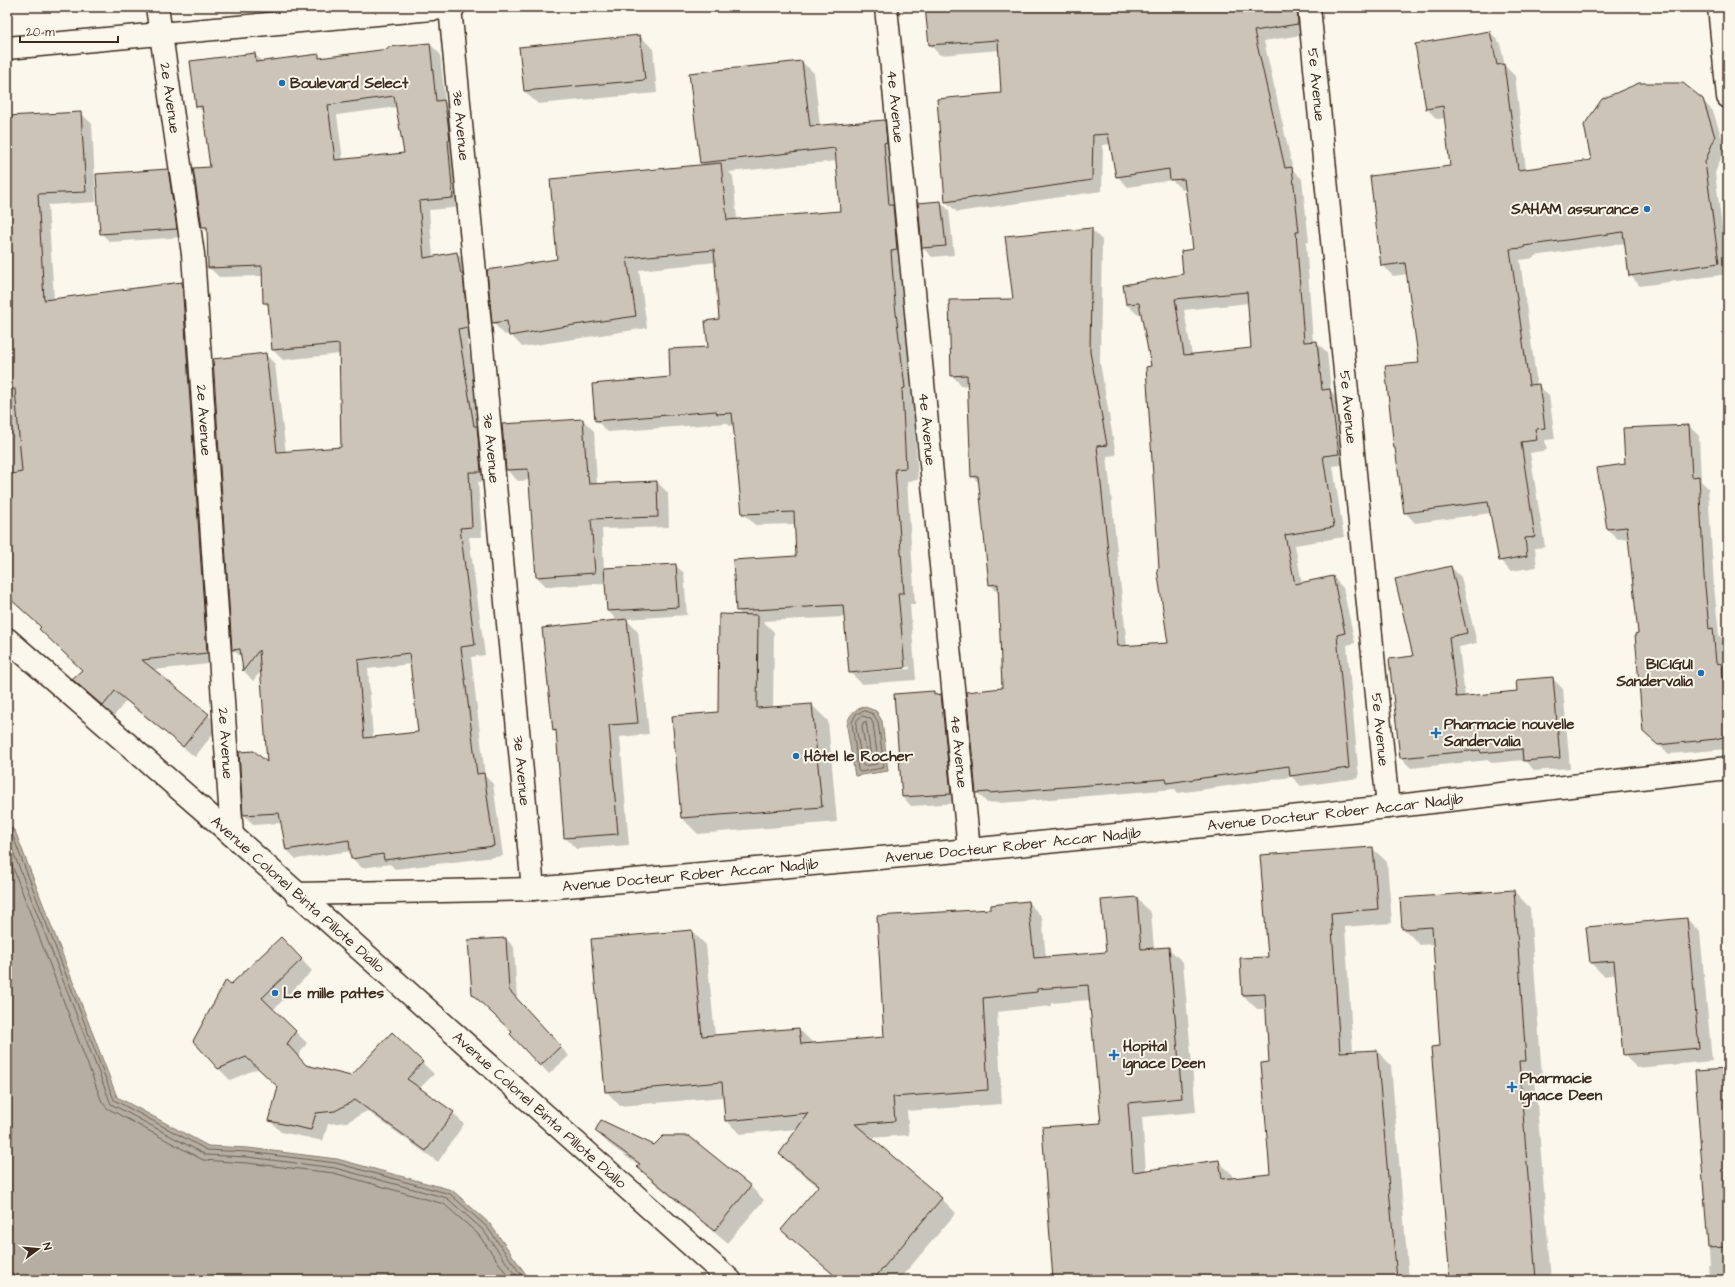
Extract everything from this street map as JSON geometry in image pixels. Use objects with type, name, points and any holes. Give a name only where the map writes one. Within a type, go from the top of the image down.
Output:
[{"type":"street","name":"2e Avenue","points":[[157,7],[193,254],[232,834]]},
{"type":"street","name":"3e Avenue","points":[[450,7],[532,888]]},
{"type":"street","points":[[7,48],[454,7]]},
{"type":"street","name":"4e Avenue","points":[[886,7],[969,850]]},
{"type":"street","name":"5e Avenue","points":[[1309,7],[1388,807]]},
{"type":"street","points":[[1719,7],[1728,97]]},
{"type":"street","name":"Avenue Colonel Binta Pillote Diallo","points":[[7,638],[232,834],[296,894],[730,1280]]},
{"type":"street","name":"Avenue Docteur Rober Accar Nadjib","points":[[296,894],[532,888],[969,850],[1388,807],[1728,768]]},
{"type":"water","points":[[865,707],[876,711],[882,721],[888,771],[855,776],[847,727],[850,716],[854,711]]},
{"type":"water","points":[[7,824],[15,831],[117,1097],[208,1146],[248,1148],[337,1159],[452,1190],[490,1224],[530,1280],[7,1280]]},
{"type":"building","points":[[925,7],[1297,7],[1298,24],[1254,31],[1285,168],[1292,167],[1299,232],[1296,232],[1304,342],[1317,341],[1322,390],[1330,389],[1339,454],[1323,456],[1334,527],[1285,535],[1295,584],[1333,576],[1345,633],[1337,635],[1349,768],[1290,776],[1289,766],[1167,783],[1166,779],[976,793],[966,692],[1002,688],[998,584],[989,585],[978,476],[971,477],[967,375],[951,376],[949,300],[1013,299],[1005,236],[1092,228],[1090,352],[1107,445],[1097,446],[1118,646],[1168,643],[1157,569],[1159,568],[1146,367],[1151,366],[1139,303],[1126,304],[1123,285],[1183,274],[1181,251],[1193,249],[1184,179],[1170,180],[1169,169],[1116,177],[1108,134],[1093,135],[1092,180],[945,202],[937,99],[1001,93],[998,40],[929,45]],"holes":[[[1247,292],[1251,348],[1184,355],[1175,299]]]},
{"type":"building","points":[[1490,31],[1497,65],[1504,64],[1518,170],[1591,160],[1584,125],[1602,99],[1639,83],[1683,83],[1703,99],[1715,137],[1705,162],[1719,263],[1629,276],[1623,232],[1510,249],[1529,385],[1539,384],[1545,428],[1535,429],[1537,440],[1521,442],[1535,537],[1525,538],[1527,556],[1499,561],[1488,502],[1404,513],[1394,448],[1385,366],[1419,363],[1405,263],[1381,266],[1370,176],[1450,166],[1443,106],[1426,109],[1415,44]]},
{"type":"building","points":[[640,35],[645,80],[524,91],[519,47]]},
{"type":"building","points":[[430,43],[436,101],[444,100],[448,123],[453,198],[419,201],[424,258],[457,252],[461,274],[463,274],[468,327],[458,329],[474,426],[477,426],[481,472],[469,472],[472,527],[460,528],[475,645],[461,647],[477,774],[484,773],[494,846],[384,860],[383,854],[351,859],[349,840],[286,850],[279,813],[243,815],[239,752],[254,751],[267,762],[259,650],[243,671],[240,649],[232,650],[213,359],[266,353],[277,452],[341,447],[339,344],[272,350],[268,303],[263,303],[262,266],[208,268],[207,227],[202,227],[193,168],[210,167],[202,106],[196,107],[190,61],[255,53],[256,62],[319,54],[319,58],[388,49],[388,47]],"holes":[[[394,96],[404,153],[335,160],[328,105]],[[409,653],[418,732],[364,738],[358,660]]]},
{"type":"building","points":[[802,61],[810,126],[885,120],[887,142],[884,143],[889,205],[893,205],[897,250],[891,251],[895,304],[905,388],[902,389],[906,468],[895,469],[904,593],[898,593],[905,668],[849,673],[843,605],[736,611],[733,560],[796,556],[794,512],[742,514],[732,413],[717,414],[716,411],[595,421],[592,384],[670,377],[669,349],[708,347],[705,321],[719,319],[714,250],[627,258],[636,316],[509,336],[507,321],[492,323],[487,270],[557,259],[550,179],[721,163],[727,220],[840,211],[835,148],[700,163],[689,73]]},
{"type":"building","points":[[81,112],[86,192],[38,194],[44,300],[182,282],[207,653],[142,660],[209,714],[183,747],[115,691],[103,706],[72,679],[82,670],[39,629],[41,627],[7,596],[7,475],[22,472],[15,389],[7,389],[7,116]]},
{"type":"building","points":[[168,169],[177,229],[100,234],[96,174]]},
{"type":"building","points":[[941,201],[946,246],[922,248],[918,203]]},
{"type":"building","points":[[583,419],[589,484],[657,481],[658,517],[591,519],[595,573],[536,577],[528,469],[506,470],[502,424]]},
{"type":"building","points":[[1689,425],[1692,477],[1699,476],[1704,576],[1709,629],[1713,628],[1716,663],[1722,664],[1728,729],[1723,737],[1716,739],[1658,745],[1643,732],[1635,634],[1638,633],[1627,527],[1607,529],[1597,468],[1625,464],[1623,428]]},
{"type":"building","points":[[676,564],[679,607],[607,611],[604,568]]},
{"type":"building","points":[[1451,566],[1467,633],[1449,637],[1456,697],[1517,691],[1516,680],[1553,677],[1560,758],[1523,761],[1522,749],[1481,753],[1480,750],[1400,758],[1389,659],[1413,656],[1395,579]]},
{"type":"building","points":[[719,614],[758,615],[757,708],[812,704],[822,807],[681,818],[672,716],[718,712]]},
{"type":"building","points":[[627,619],[638,723],[609,725],[618,834],[564,838],[556,730],[553,731],[542,628]]},
{"type":"building","points":[[934,691],[934,695],[941,694],[951,794],[902,797],[894,694]]},
{"type":"building","points":[[1373,847],[1378,909],[1331,913],[1340,1052],[1377,1050],[1397,1280],[1053,1280],[1042,1127],[1101,1123],[1088,985],[1037,989],[1037,992],[983,998],[988,1090],[893,1097],[895,1121],[855,1124],[942,1198],[873,1280],[840,1280],[781,1230],[819,1185],[779,1154],[808,1113],[725,1121],[722,1082],[605,1092],[591,939],[692,930],[702,1036],[799,1028],[801,1044],[884,1037],[877,916],[991,909],[991,905],[1028,901],[1034,958],[1106,952],[1101,900],[1137,897],[1141,949],[1169,947],[1182,1098],[1128,1103],[1133,1172],[1219,1160],[1222,1179],[1270,1174],[1261,1063],[1269,1062],[1265,994],[1242,995],[1240,958],[1268,957],[1260,855]]},
{"type":"building","points":[[1514,890],[1526,1061],[1519,1061],[1536,1280],[1450,1280],[1431,1047],[1440,1046],[1432,927],[1402,929],[1400,898]]},
{"type":"building","points":[[1687,918],[1699,1048],[1623,1055],[1614,961],[1590,963],[1586,927]]},
{"type":"building","points":[[281,937],[302,959],[262,998],[296,1031],[287,1044],[306,1065],[351,1076],[392,1032],[423,1062],[407,1079],[454,1112],[426,1151],[355,1100],[335,1111],[316,1113],[311,1130],[269,1121],[278,1087],[246,1057],[218,1069],[193,1041],[226,980],[231,984]]},
{"type":"building","points":[[506,938],[509,990],[561,1046],[540,1066],[510,1034],[512,1032],[472,994],[468,940]]},
{"type":"building","points":[[1728,1069],[1728,1247],[1708,1248],[1695,1071]]},
{"type":"building","points":[[601,1120],[654,1145],[663,1136],[689,1136],[751,1186],[714,1231],[637,1167],[640,1164],[595,1131]]},
{"type":"place","name":"Boulevard Select","points":[[282,83]]},
{"type":"place","name":"SAHAM assurance","points":[[1647,209]]},
{"type":"place","name":"BICIGUI Sandervalia","points":[[1701,673]]},
{"type":"place","name":"Pharmacie nouvelle Sandervalia","points":[[1436,733]]},
{"type":"place","name":"Hôtel le Rocher","points":[[796,756]]},
{"type":"place","name":"Le mille pattes","points":[[275,993]]},
{"type":"place","name":"Hopital Ignace Deen","points":[[1114,1055]]},
{"type":"place","name":"Pharmacie Ignace Deen","points":[[1512,1087]]}]
